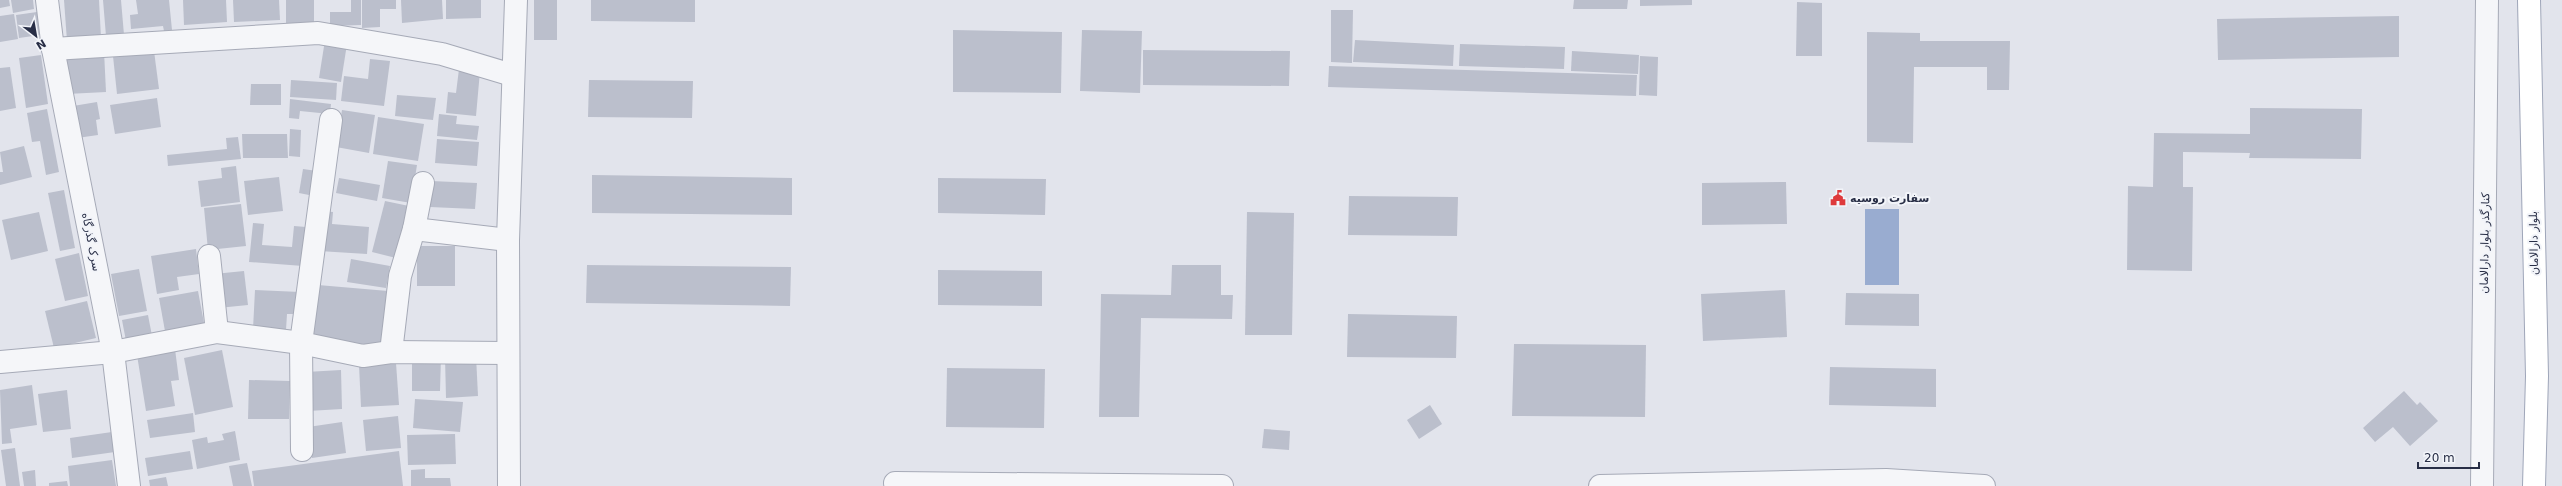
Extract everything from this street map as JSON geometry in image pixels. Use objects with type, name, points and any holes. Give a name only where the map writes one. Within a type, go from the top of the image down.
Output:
[{"type":"main road","name":"بلوار دارالامان","points":[[2529,0],[2537,376],[2534,486]]},
{"type":"street","name":"سرک گذرگاه","points":[[47,0],[53,49],[113,352],[129,486]]},
{"type":"street","points":[[509,486],[507,353],[508,240],[512,75],[516,0]]},
{"type":"street","name":"کنارگذر بلوار دارالامان","points":[[2482,486],[2487,0]]},
{"type":"street","points":[[53,49],[318,33],[442,54],[512,75]]},
{"type":"street","points":[[302,450],[301,343],[331,120]]},
{"type":"street","points":[[391,352],[400,276],[414,229],[423,183]]},
{"type":"street","points":[[414,229],[508,240]]},
{"type":"street","points":[[208,256],[217,332]]},
{"type":"street","points":[[0,362],[113,352],[217,332],[301,343],[363,356],[391,352],[507,353]]},
{"type":"street","points":[[1600,486],[1886,480],[1984,486]]},
{"type":"street","points":[[895,484],[1222,486]]},
{"type":"water","points":[[1865,209],[1899,209],[1899,285],[1865,285]]},
{"type":"building","points":[[0,0],[9,0],[10,6],[0,8]]},
{"type":"building","points":[[11,0],[33,0],[34,9],[13,13]]},
{"type":"building","points":[[64,0],[99,0],[101,38],[67,41]]},
{"type":"building","points":[[103,0],[121,0],[124,35],[106,36]]},
{"type":"building","points":[[136,0],[169,0],[172,30],[164,31],[163,26],[131,29],[130,15],[138,14]]},
{"type":"building","points":[[183,0],[226,0],[227,22],[184,25]]},
{"type":"building","points":[[233,0],[279,0],[280,20],[234,22]]},
{"type":"building","points":[[286,0],[314,0],[314,23],[286,24]]},
{"type":"building","points":[[351,0],[361,0],[361,25],[330,26],[330,12],[351,12]]},
{"type":"building","points":[[362,0],[396,0],[396,9],[380,9],[380,27],[362,28]]},
{"type":"building","points":[[401,0],[442,0],[443,19],[402,23]]},
{"type":"building","points":[[446,0],[481,0],[481,18],[446,19]]},
{"type":"building","points":[[534,0],[557,0],[557,40],[534,40]]},
{"type":"building","points":[[591,0],[695,0],[695,22],[591,21]]},
{"type":"building","points":[[1574,0],[1628,0],[1627,9],[1573,9]]},
{"type":"building","points":[[1640,0],[1692,0],[1692,5],[1640,6]]},
{"type":"building","points":[[1797,2],[1822,3],[1822,56],[1796,56]]},
{"type":"building","points":[[1331,10],[1353,10],[1352,63],[1331,62]]},
{"type":"building","points":[[37,12],[40,35],[19,38],[16,15]]},
{"type":"building","points":[[14,14],[18,39],[0,42],[0,16]]},
{"type":"building","points":[[2399,16],[2399,57],[2218,60],[2217,19]]},
{"type":"building","points":[[953,30],[1062,32],[1061,93],[953,92]]},
{"type":"building","points":[[1082,30],[1142,31],[1140,93],[1080,91]]},
{"type":"building","points":[[1867,32],[1920,33],[1920,41],[2010,41],[2009,90],[1987,90],[1987,67],[1914,67],[1913,143],[1867,142]]},
{"type":"building","points":[[325,40],[347,44],[341,82],[319,78]]},
{"type":"building","points":[[1355,40],[1454,45],[1453,66],[1353,62]]},
{"type":"building","points":[[1460,44],[1565,47],[1564,69],[1459,66]]},
{"type":"building","points":[[1143,50],[1290,51],[1289,86],[1143,85]]},
{"type":"building","points":[[104,51],[106,92],[67,94],[65,54]]},
{"type":"building","points":[[154,51],[159,89],[117,94],[113,56]]},
{"type":"building","points":[[1572,51],[1639,55],[1638,74],[1571,71]]},
{"type":"building","points":[[41,55],[48,104],[26,108],[19,58]]},
{"type":"building","points":[[1640,56],[1658,57],[1657,96],[1639,95]]},
{"type":"building","points":[[370,59],[390,61],[384,106],[341,101],[344,76],[368,79]]},
{"type":"building","points":[[1329,66],[1637,75],[1636,96],[1328,87]]},
{"type":"building","points":[[10,67],[16,108],[0,111],[0,68]]},
{"type":"building","points":[[459,69],[480,71],[476,116],[446,113],[448,92],[456,93]]},
{"type":"building","points":[[291,80],[337,83],[336,100],[290,97]]},
{"type":"building","points":[[589,80],[693,81],[692,118],[588,117]]},
{"type":"building","points":[[251,84],[281,84],[281,105],[250,105]]},
{"type":"building","points":[[397,95],[436,98],[433,120],[395,116]]},
{"type":"building","points":[[157,98],[161,127],[115,134],[110,105]]},
{"type":"building","points":[[290,99],[331,104],[330,114],[300,111],[299,119],[289,118]]},
{"type":"building","points":[[97,102],[100,119],[96,120],[98,135],[77,138],[73,106]]},
{"type":"building","points":[[2250,108],[2362,109],[2361,159],[2249,158],[2250,153],[2183,152],[2183,187],[2193,187],[2192,271],[2127,270],[2128,186],[2153,187],[2154,133],[2250,134]]},
{"type":"building","points":[[47,109],[59,172],[46,175],[40,141],[32,142],[27,113]]},
{"type":"building","points":[[342,110],[375,115],[369,153],[336,147]]},
{"type":"building","points":[[439,114],[457,116],[456,124],[479,126],[477,140],[437,136]]},
{"type":"building","points":[[378,117],[424,124],[418,161],[373,154]]},
{"type":"building","points":[[290,129],[301,130],[300,157],[289,156]]},
{"type":"building","points":[[242,134],[287,134],[288,158],[243,158]]},
{"type":"building","points":[[238,137],[241,159],[168,166],[167,155],[227,149],[226,138]]},
{"type":"building","points":[[437,139],[479,142],[477,166],[435,163]]},
{"type":"building","points":[[24,146],[32,177],[0,185],[0,172],[3,172],[0,152]]},
{"type":"building","points":[[388,161],[417,165],[411,203],[382,198]]},
{"type":"building","points":[[236,166],[240,202],[201,207],[198,181],[222,178],[221,168]]},
{"type":"building","points":[[303,169],[317,171],[314,196],[299,193]]},
{"type":"building","points":[[592,175],[792,178],[792,215],[592,213]]},
{"type":"building","points":[[279,177],[283,211],[248,215],[244,181]]},
{"type":"building","points":[[339,178],[380,185],[377,201],[336,193]]},
{"type":"building","points":[[938,178],[1046,179],[1045,215],[938,213]]},
{"type":"building","points":[[431,181],[477,183],[475,209],[430,207]]},
{"type":"building","points":[[1786,182],[1787,224],[1702,225],[1702,183]]},
{"type":"building","points":[[64,190],[75,248],[60,251],[48,193]]},
{"type":"building","points":[[1349,196],[1458,197],[1457,236],[1348,235]]},
{"type":"building","points":[[385,201],[409,206],[396,258],[372,252]]},
{"type":"building","points":[[241,204],[246,246],[208,250],[204,208]]},
{"type":"building","points":[[321,211],[333,212],[332,224],[369,227],[367,254],[319,251]]},
{"type":"building","points":[[39,212],[48,251],[11,260],[2,220]]},
{"type":"building","points":[[1247,212],[1294,213],[1292,335],[1245,335]]},
{"type":"building","points":[[253,223],[264,224],[262,245],[292,247],[294,226],[306,227],[303,266],[249,262]]},
{"type":"building","points":[[417,246],[455,246],[455,286],[417,286]]},
{"type":"building","points":[[196,249],[199,274],[177,277],[179,290],[157,294],[151,256]]},
{"type":"building","points":[[79,253],[88,296],[65,301],[55,259]]},
{"type":"building","points":[[351,259],[390,266],[386,288],[347,282]]},
{"type":"building","points":[[587,265],[791,267],[790,306],[586,303]]},
{"type":"building","points":[[1172,265],[1221,265],[1221,295],[1233,295],[1232,319],[1141,318],[1139,417],[1099,417],[1101,294],[1171,295]]},
{"type":"building","points":[[139,269],[147,311],[119,316],[111,274]]},
{"type":"building","points":[[938,270],[1042,271],[1042,306],[938,305]]},
{"type":"building","points":[[244,271],[248,305],[218,308],[214,274]]},
{"type":"building","points":[[318,285],[388,291],[384,348],[313,343]]},
{"type":"building","points":[[255,290],[300,292],[299,314],[287,314],[286,330],[253,329]]},
{"type":"building","points":[[1785,290],[1787,337],[1703,341],[1701,294]]},
{"type":"building","points":[[198,291],[204,323],[165,331],[159,298]]},
{"type":"building","points":[[1846,293],[1919,294],[1919,326],[1845,325]]},
{"type":"building","points":[[87,301],[96,338],[54,348],[45,311]]},
{"type":"building","points":[[1348,314],[1457,316],[1456,358],[1347,357]]},
{"type":"building","points":[[148,315],[152,336],[126,341],[122,320]]},
{"type":"building","points":[[1514,344],[1646,345],[1645,417],[1512,416]]},
{"type":"building","points":[[175,349],[179,380],[171,381],[175,406],[146,411],[137,355]]},
{"type":"building","points":[[222,350],[233,407],[195,415],[184,358]]},
{"type":"building","points":[[412,356],[441,356],[440,391],[412,391]]},
{"type":"building","points":[[476,356],[478,396],[446,398],[445,357]]},
{"type":"building","points":[[396,363],[399,405],[361,407],[359,365]]},
{"type":"building","points":[[1830,367],[1936,369],[1936,407],[1829,405]]},
{"type":"building","points":[[947,368],[1045,369],[1044,428],[946,427]]},
{"type":"building","points":[[341,370],[342,409],[308,411],[306,372]]},
{"type":"building","points":[[249,380],[290,381],[289,419],[248,419]]},
{"type":"building","points":[[32,385],[37,425],[10,429],[12,443],[2,444],[0,390]]},
{"type":"building","points":[[67,390],[71,429],[43,432],[38,394]]},
{"type":"building","points":[[2404,391],[2417,405],[2420,402],[2438,421],[2410,446],[2393,427],[2375,442],[2363,428]]},
{"type":"building","points":[[415,399],[463,402],[460,432],[413,428]]},
{"type":"building","points":[[1430,405],[1442,424],[1419,439],[1407,420]]},
{"type":"building","points":[[193,413],[195,432],[150,438],[147,420]]},
{"type":"building","points":[[398,416],[401,448],[366,451],[363,420]]},
{"type":"building","points":[[342,422],[346,453],[312,458],[308,427]]},
{"type":"building","points":[[1264,429],[1290,431],[1289,450],[1262,448]]},
{"type":"building","points":[[235,431],[240,460],[197,469],[192,440],[207,437],[208,443],[224,440],[222,434]]},
{"type":"building","points":[[112,432],[115,452],[72,458],[70,438]]},
{"type":"building","points":[[455,434],[456,464],[408,465],[407,435]]},
{"type":"building","points":[[15,448],[20,486],[6,486],[1,450]]},
{"type":"building","points":[[190,451],[193,469],[148,476],[145,458]]},
{"type":"building","points":[[399,451],[403,486],[254,486],[252,471]]},
{"type":"building","points":[[112,460],[116,486],[70,486],[68,466]]},
{"type":"building","points":[[247,463],[252,486],[233,486],[229,466]]},
{"type":"building","points":[[425,469],[425,478],[450,478],[451,486],[411,486],[411,470]]},
{"type":"building","points":[[35,470],[36,486],[24,486],[22,472]]},
{"type":"building","points":[[166,477],[168,486],[150,486],[149,480]]},
{"type":"building","points":[[67,481],[68,486],[49,486],[49,483]]},
{"type":"place","name":"سفارت روسیه","points":[[1838,198]]}]
